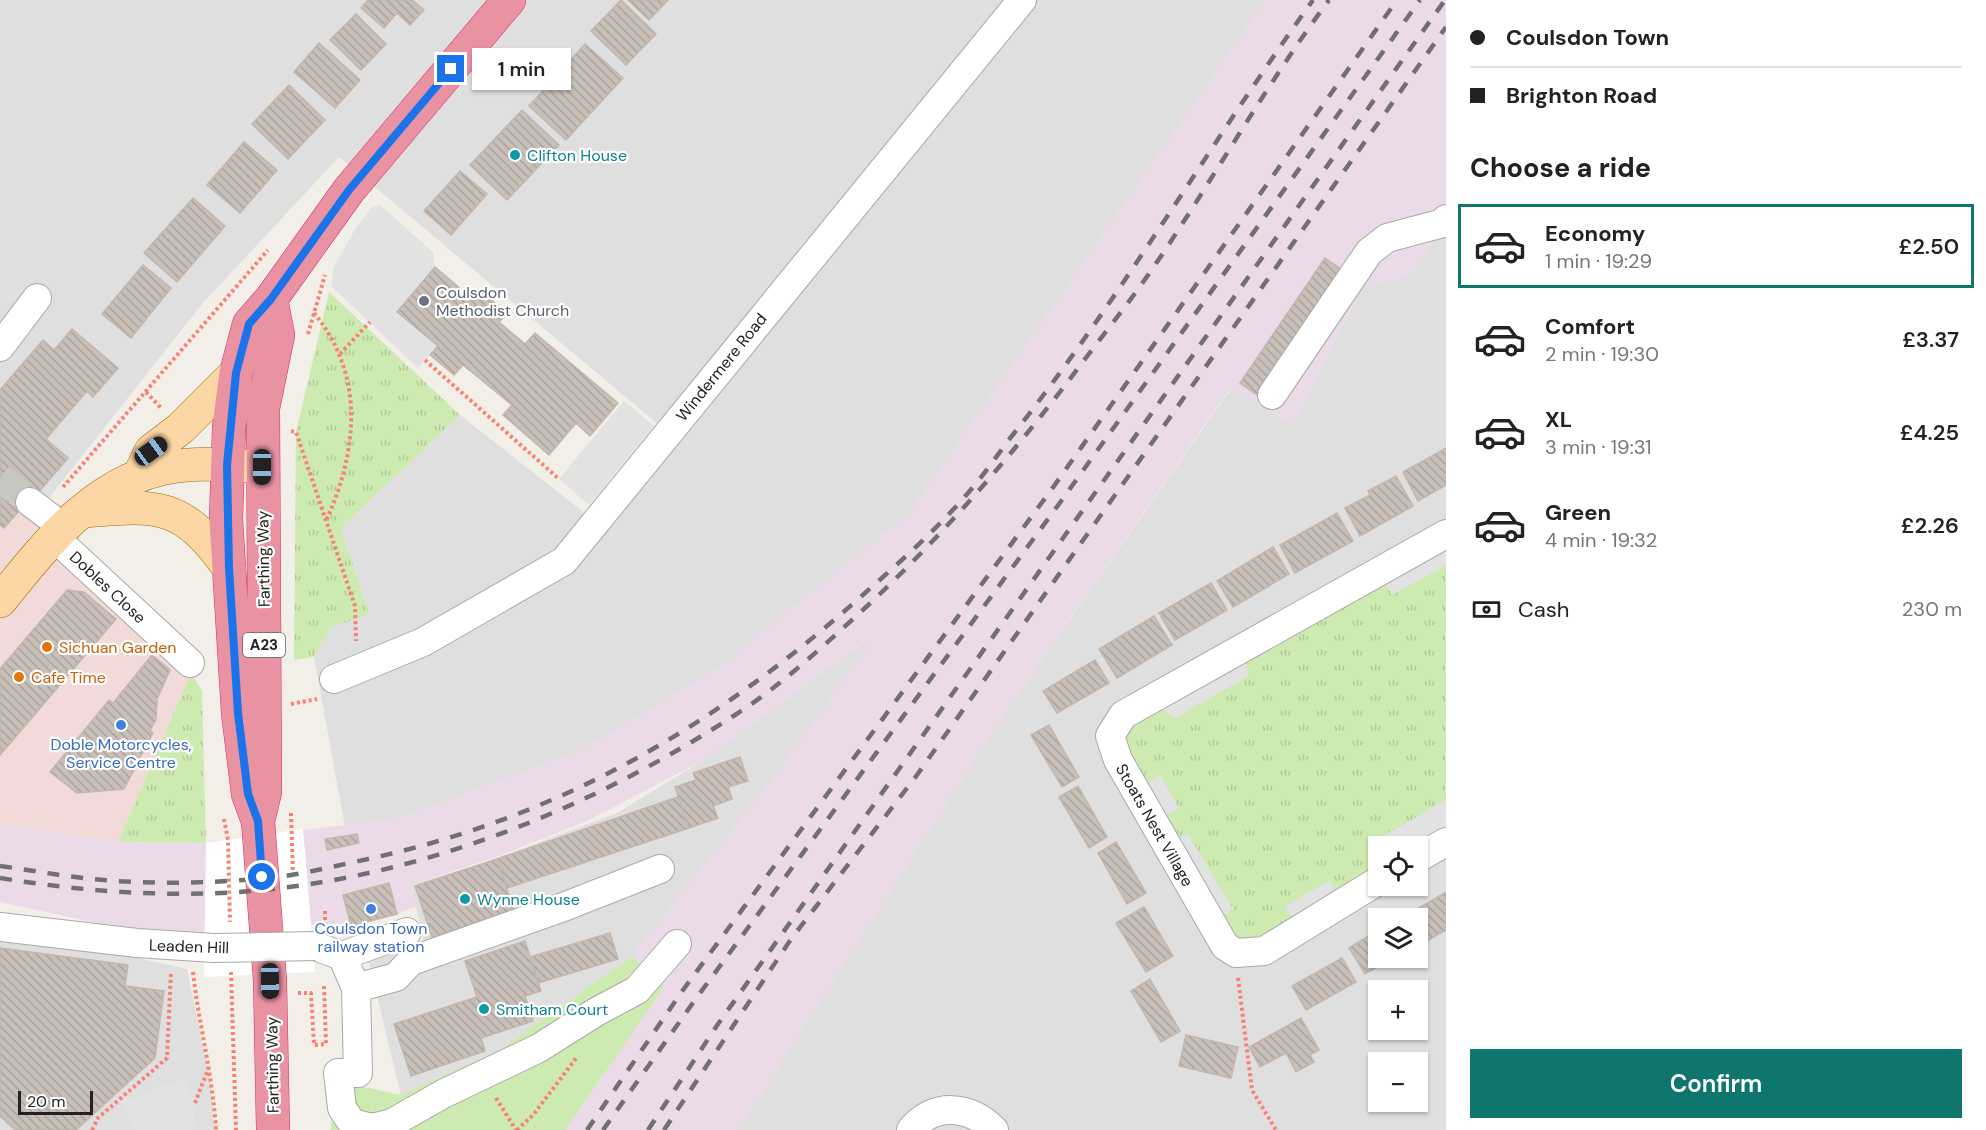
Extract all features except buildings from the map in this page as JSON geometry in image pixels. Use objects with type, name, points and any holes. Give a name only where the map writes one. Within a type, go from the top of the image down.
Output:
[{"type":"highway","name":"A23","points":[[227,465],[236,373],[249,324],[271,299],[349,190],[509,0]]},
{"type":"highway","name":"Farthing Way","points":[[258,821],[265,792],[263,408],[278,335],[271,299]]},
{"type":"highway","name":"Farthing Way","points":[[227,465],[229,568],[238,713],[248,794],[258,821],[270,981],[273,1130]]},
{"type":"main road","points":[[139,476],[151,451],[181,428],[236,373]]},
{"type":"main road","points":[[0,601],[57,519],[139,476],[161,469],[196,465],[262,467]]},
{"type":"main road","points":[[57,519],[154,508],[167,511],[190,524],[229,568]]},
{"type":"street","name":"Windermere Road","points":[[334,679],[361,654],[423,642],[564,561],[1022,0]]},
{"type":"street","points":[[1272,395],[1370,252],[1387,238],[1443,223],[1446,219]]},
{"type":"street","points":[[0,347],[37,298]]},
{"type":"street","name":"Dobles Close","points":[[57,519],[190,663]]},
{"type":"street","name":"Stoats Nest Village","points":[[1236,953],[1225,946],[1166,846],[1118,760],[1110,735],[1123,715],[1446,534]]},
{"type":"street","points":[[1428,852],[1446,842]]},
{"type":"street","points":[[356,988],[396,977],[411,961],[566,906],[660,869]]},
{"type":"street","points":[[1236,953],[1264,951],[1368,887]]},
{"type":"street","name":"Leaden Hill","points":[[0,927],[208,948],[315,946],[342,956]]},
{"type":"street","points":[[407,932],[342,956],[356,988],[358,1073],[338,1073],[342,1108],[352,1123],[372,1128],[392,1123],[481,1075],[539,1048],[596,1012],[637,990],[677,944]]},
{"type":"street","points":[[911,1130],[919,1120],[943,1110],[965,1110],[985,1120],[994,1130]]},
{"type":"path","points":[[57,519],[54,496],[275,243]]},
{"type":"path","points":[[306,341],[327,270]]},
{"type":"path","points":[[314,313],[327,328],[340,354],[351,396],[352,433],[343,481],[326,521]]},
{"type":"path","points":[[340,354],[370,322]]},
{"type":"path","points":[[425,360],[559,479]]},
{"type":"path","points":[[289,420],[288,431],[296,432],[355,606],[361,654]]},
{"type":"path","points":[[216,1130],[210,1066],[198,1021],[208,948],[228,840]]},
{"type":"path","points":[[92,1130],[98,1118],[167,1058],[208,948]]},
{"type":"path","points":[[208,948],[236,1130]]},
{"type":"path","points":[[1236,953],[1241,1015],[1252,1090],[1276,1130]]},
{"type":"path","points":[[297,993],[311,993],[314,1045],[326,1044],[324,985]]},
{"type":"path","points":[[481,1075],[516,1130],[534,1115],[580,1052]]},
{"type":"path","points":[[195,1103],[210,1066]]},
{"type":"shaded area","points":[[0,0],[1266,0],[910,512],[720,667],[585,749],[405,817],[345,827],[314,657],[330,628],[369,614],[341,528],[460,415],[586,514],[659,425],[339,157],[202,304],[34,517],[0,488]]},
{"type":"shaded area","points":[[1266,0],[1446,0],[1446,220],[1412,274],[1361,289],[1293,424],[1231,387],[1003,715],[738,1130],[563,1130],[664,987],[632,956],[773,779],[876,632],[702,761],[587,821],[502,855],[411,885],[416,906],[397,914],[351,926],[243,924],[200,932],[143,933],[0,902],[0,824],[118,842],[206,843],[405,817],[585,749],[720,667],[910,512]]},
{"type":"shaded area","points":[[380,205],[433,252],[435,267],[397,312],[438,346],[418,368],[332,287],[333,268],[356,228],[371,208]]},
{"type":"shaded area","points":[[1446,220],[1446,1130],[738,1130],[1003,715],[1232,387],[1293,424],[1361,289],[1412,274]]},
{"type":"shaded area","points":[[624,401],[654,426],[589,505],[559,479]]},
{"type":"shaded area","points":[[0,488],[197,648],[191,673],[118,842],[0,824]]},
{"type":"shaded area","points":[[1446,534],[1446,565],[1392,595],[1379,573]]},
{"type":"shaded area","points":[[878,631],[773,779],[632,956],[501,1049],[401,1096],[369,962],[424,943],[411,885],[483,863],[617,813],[702,761]]},
{"type":"shaded area","points":[[1243,648],[1248,676],[1175,718],[1150,701]]},
{"type":"shaded area","points":[[1160,775],[1179,808],[1154,823],[1134,790]]},
{"type":"shaded area","points":[[1446,800],[1446,842],[1428,845],[1428,836],[1384,836]]},
{"type":"shaded area","points":[[1187,834],[1233,909],[1211,922],[1166,846]]},
{"type":"shaded area","points":[[1329,881],[1342,904],[1298,929],[1285,906]]},
{"type":"shaded area","points":[[0,939],[101,950],[187,969],[211,1086],[214,1130],[0,1130]]},
{"type":"shaded area","points":[[184,1079],[195,1103],[193,1130],[132,1130],[121,1102]]},
{"type":"green space","points":[[329,292],[460,415],[341,528],[369,614],[330,628],[314,657],[294,660],[296,432]]},
{"type":"green space","points":[[1446,565],[1446,800],[1384,836],[1368,836],[1368,887],[1342,904],[1329,881],[1285,907],[1298,929],[1248,954],[1211,922],[1233,909],[1188,834],[1166,846],[1154,823],[1179,808],[1134,790],[1118,760],[1123,715],[1150,701],[1176,718],[1248,676],[1243,648],[1379,573],[1392,595]]},
{"type":"green space","points":[[191,673],[202,691],[206,843],[118,842]]},
{"type":"green space","points":[[632,956],[664,987],[565,1130],[331,1130],[331,1116],[351,1084],[401,1095],[501,1049]]},
{"type":"pier","points":[[303,829],[315,972],[204,977],[206,843]]},
{"type":"tunnel","points":[[0,478],[30,502]]},
{"type":"railway","points":[[0,866],[92,879],[159,883],[248,880],[312,871],[427,844],[497,822],[563,795],[628,763],[689,727],[749,687],[808,642],[918,545],[974,486],[1093,327],[1313,0]]},
{"type":"railway","points":[[0,878],[120,892],[179,894],[239,892],[305,885],[370,873],[435,856],[498,835],[560,810],[621,781],[735,715],[791,674],[876,597],[941,532],[1002,463],[1060,392],[1147,277],[1284,65],[1329,0]]},
{"type":"railway","points":[[587,1130],[683,990],[1054,486],[1397,0]]},
{"type":"railway","points":[[603,1130],[695,1000],[1059,504],[1420,0]]},
{"type":"railway","points":[[648,1130],[718,1024],[1445,0]]},
{"type":"railway","points":[[664,1130],[791,939],[917,775],[1446,27]]},
{"type":"place","name":"Clifton House","points":[[515,155]]},
{"type":"place","name":"Coulsdon Methodist Church","points":[[424,301]]},
{"type":"place","name":"Sichuan Garden","points":[[47,647]]},
{"type":"place","name":"Cafe Time","points":[[19,677]]},
{"type":"place","name":"Doble Motorcycles, Service Centre","points":[[121,725]]},
{"type":"place","name":"Wynne House","points":[[465,899]]},
{"type":"place","name":"Coulsdon Town railway station","points":[[371,909]]},
{"type":"place","name":"Smitham Court","points":[[484,1009]]},
{"type":"route","points":[[262,877],[258,821],[248,794],[238,713],[226,519],[229,427],[236,373],[249,324],[271,299],[298,258],[349,190],[451,69]]}]
